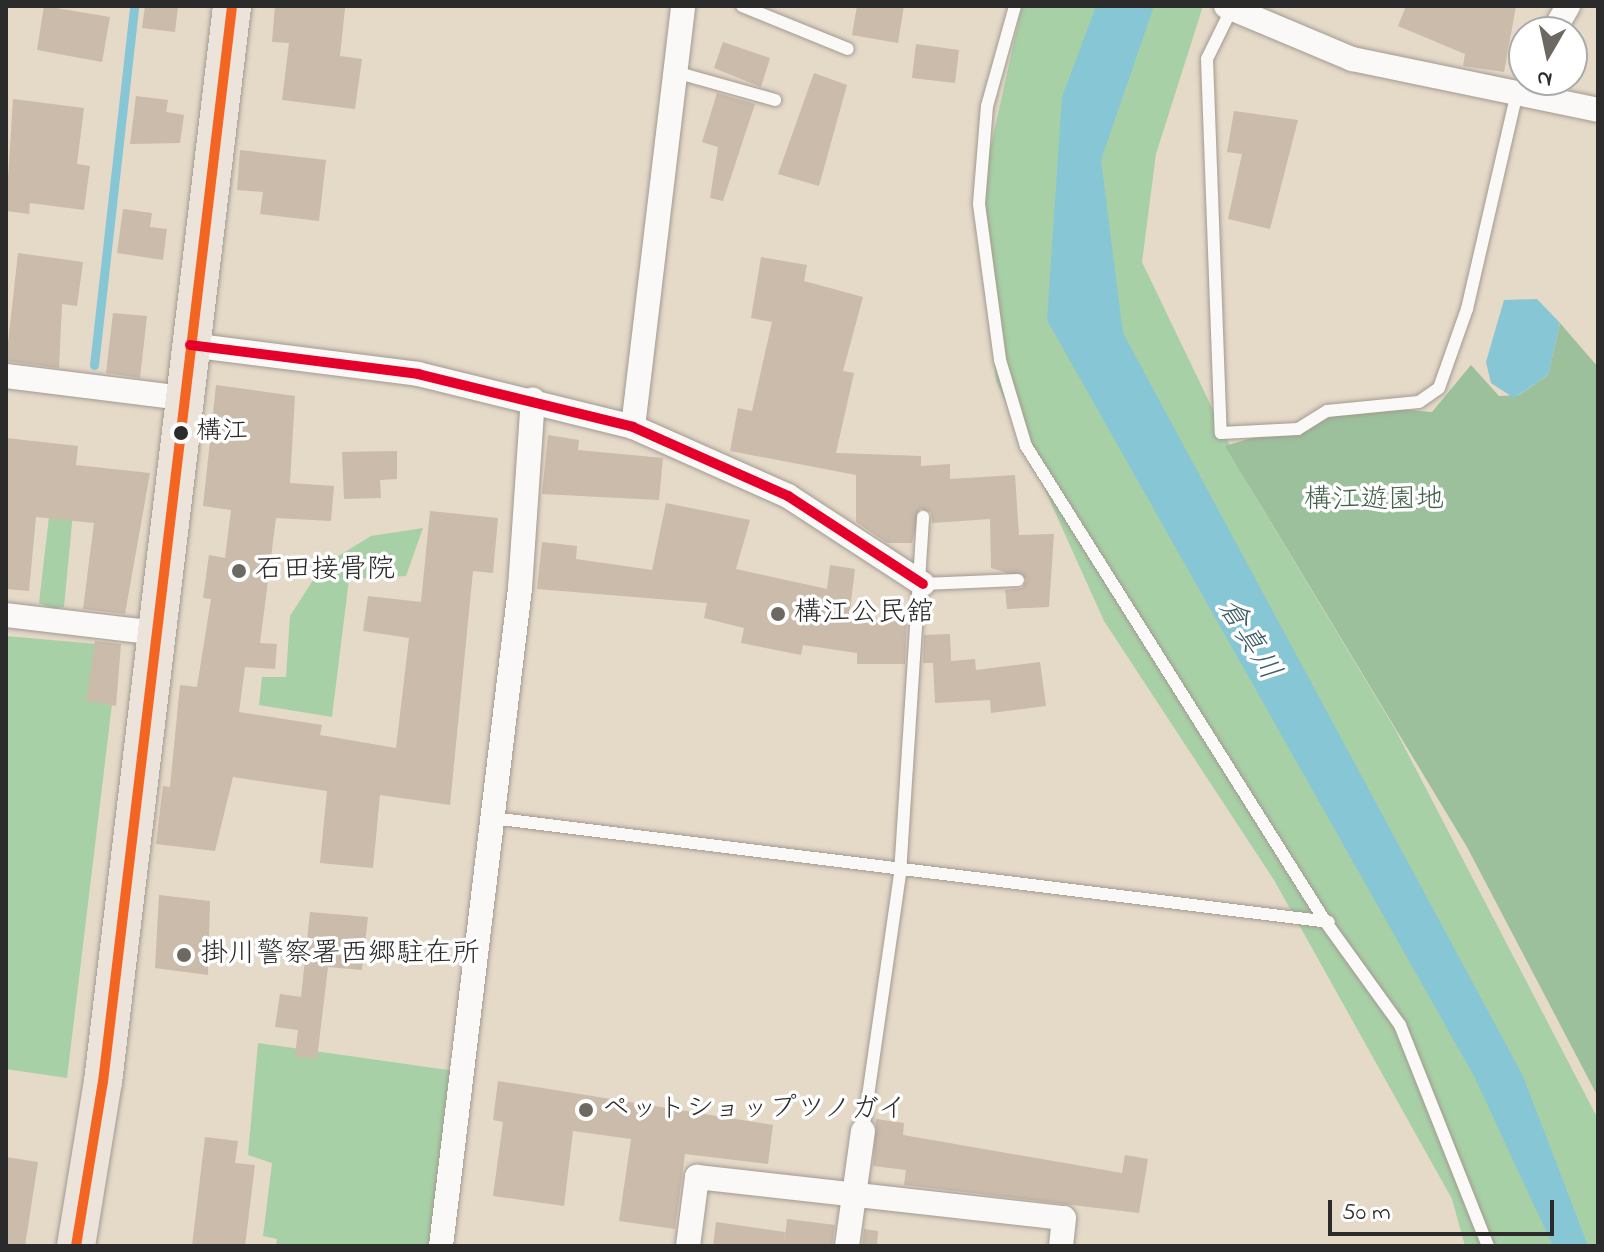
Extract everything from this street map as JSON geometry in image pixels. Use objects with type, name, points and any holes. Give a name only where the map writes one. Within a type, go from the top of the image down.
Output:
[{"type":"main road","points":[[76,1246],[157,633],[232,6]]},
{"type":"street","points":[[633,427],[683,6]]},
{"type":"street","points":[[1231,7],[1352,59],[1508,86]]},
{"type":"street","points":[[1549,96],[1598,110]]},
{"type":"street","points":[[190,345],[418,374],[533,399],[633,427],[788,496],[923,584]]},
{"type":"street","points":[[6,376],[183,398]]},
{"type":"street","points":[[441,1246],[492,818],[533,399]]},
{"type":"street","points":[[6,615],[157,633]]},
{"type":"street","points":[[847,1246],[863,1131]]},
{"type":"street","points":[[688,1246],[697,1177],[1064,1218],[1061,1246]]},
{"type":"lane","points":[[742,6],[848,49]]},
{"type":"lane","points":[[1015,6],[987,106],[979,204],[1000,360],[1026,446],[1327,922],[1400,1025],[1488,1246]]},
{"type":"lane","points":[[1231,7],[1207,59],[1221,433],[1298,429],[1327,411],[1419,402],[1439,388],[1467,309],[1519,96]]},
{"type":"lane","points":[[675,72],[775,100]]},
{"type":"lane","points":[[863,1131],[900,874],[923,584],[923,517]]},
{"type":"lane","points":[[923,584],[973,588],[1018,580]]},
{"type":"lane","points":[[492,818],[900,874],[1327,922]]},
{"type":"green space","points":[[1022,6],[1203,6],[1156,154],[1142,262],[1252,491],[1395,729],[1598,1119],[1598,1246],[1465,1246],[1452,1199],[1274,880],[1104,621],[996,381],[979,199]]},
{"type":"green space","name":"構江遊園地","points":[[1560,323],[1598,367],[1598,1097],[1467,847],[1225,446],[1324,416],[1387,408],[1432,412],[1471,365],[1499,396],[1519,395],[1548,375]]},
{"type":"green space","points":[[50,508],[73,513],[64,607],[54,609],[39,603]]},
{"type":"green space","points":[[423,528],[406,576],[349,579],[332,717],[259,705],[262,677],[286,677],[290,616],[322,566],[371,536]]},
{"type":"green space","points":[[6,636],[119,646],[67,1078],[6,1069]]},
{"type":"green space","points":[[258,1043],[462,1072],[441,1246],[276,1246],[277,1239],[263,1236],[272,1163],[248,1155]]},
{"type":"water","name":"倉真川","points":[[1096,6],[1154,6],[1101,160],[1123,333],[1523,1076],[1588,1246],[1553,1246],[1474,1076],[1047,320],[1062,97]]},
{"type":"water","points":[[1537,299],[1560,323],[1548,375],[1514,398],[1491,383],[1486,362],[1504,300]]},
{"type":"building","points":[[44,6],[110,17],[102,62],[37,50]]},
{"type":"building","points":[[145,6],[178,6],[175,32],[142,28]]},
{"type":"building","points":[[275,6],[345,8],[340,56],[362,59],[355,109],[282,100],[289,43],[272,42]]},
{"type":"building","points":[[857,6],[904,6],[898,43],[852,35]]},
{"type":"building","points":[[1406,6],[1516,6],[1514,16],[1508,16],[1508,50],[1504,72],[1463,66],[1465,54],[1398,26]]},
{"type":"building","points":[[723,42],[770,58],[761,87],[714,68]]},
{"type":"building","points":[[916,44],[959,50],[955,83],[912,78]]},
{"type":"building","points":[[814,73],[847,85],[819,186],[778,174]]},
{"type":"building","points":[[717,93],[755,104],[723,201],[710,198],[718,147],[702,142]]},
{"type":"building","points":[[136,96],[168,100],[166,112],[184,115],[180,143],[130,144]]},
{"type":"building","points":[[13,99],[84,108],[77,164],[90,166],[84,210],[30,203],[29,214],[6,211]]},
{"type":"building","points":[[1234,111],[1298,120],[1270,229],[1228,219],[1242,154],[1227,152]]},
{"type":"building","points":[[240,150],[326,160],[319,221],[260,214],[263,192],[237,190]]},
{"type":"building","points":[[123,209],[152,213],[150,227],[167,229],[163,260],[117,253]]},
{"type":"building","points":[[18,253],[83,262],[77,306],[62,304],[59,368],[6,361]]},
{"type":"building","points":[[761,257],[807,265],[804,281],[863,297],[843,371],[854,373],[836,453],[921,456],[921,466],[950,464],[950,479],[1015,475],[1019,535],[1054,534],[1049,607],[1007,609],[1005,590],[1022,588],[1027,579],[991,568],[990,519],[932,523],[931,512],[920,509],[912,543],[887,543],[856,522],[856,475],[730,451],[738,408],[752,411],[772,322],[751,318]]},
{"type":"building","points":[[113,313],[147,316],[140,378],[106,373]]},
{"type":"building","points":[[216,385],[295,396],[290,483],[334,486],[331,521],[276,518],[260,643],[277,644],[275,669],[245,667],[239,712],[322,725],[320,735],[396,748],[409,638],[363,631],[368,596],[421,602],[430,511],[498,518],[493,573],[473,571],[450,805],[380,795],[373,868],[320,863],[327,791],[233,777],[215,851],[156,844],[163,786],[170,787],[180,685],[197,687],[211,599],[203,598],[209,555],[225,558],[231,510],[203,506]]},
{"type":"building","points":[[548,435],[579,440],[578,450],[663,458],[659,500],[542,494]]},
{"type":"building","points":[[6,438],[78,446],[76,465],[150,473],[125,614],[83,609],[94,523],[36,517],[29,591],[6,589]]},
{"type":"building","points":[[397,451],[397,479],[380,480],[381,498],[344,499],[342,452]]},
{"type":"building","points":[[666,503],[750,520],[736,569],[827,589],[830,565],[855,569],[849,618],[907,618],[905,664],[857,664],[857,653],[803,645],[801,655],[741,643],[744,628],[704,618],[707,603],[537,589],[542,542],[577,546],[576,559],[652,570]]},
{"type":"building","points":[[950,634],[951,661],[975,659],[976,670],[1040,662],[1046,706],[991,713],[990,700],[935,703],[933,663],[923,663],[924,635]]},
{"type":"building","points":[[95,641],[121,644],[116,706],[86,701]]},
{"type":"building","points":[[159,895],[210,901],[208,975],[155,968]]},
{"type":"building","points":[[310,912],[368,917],[362,970],[328,967],[317,1059],[295,1056],[298,1030],[275,1027],[280,994],[301,997]]},
{"type":"building","points":[[498,1081],[773,1125],[768,1164],[685,1154],[675,1229],[619,1221],[631,1139],[573,1131],[564,1206],[493,1196],[503,1122],[493,1120]]},
{"type":"building","points":[[876,1119],[904,1123],[903,1135],[1122,1173],[1125,1155],[1148,1159],[1139,1213],[904,1185],[906,1170],[873,1166]]},
{"type":"building","points":[[205,1137],[238,1141],[235,1163],[255,1165],[245,1246],[192,1246]]},
{"type":"building","points":[[6,1157],[38,1162],[25,1246],[6,1246]]},
{"type":"building","points":[[787,1219],[835,1225],[832,1246],[713,1246],[716,1222],[785,1232],[784,1245]]},
{"type":"building","points":[[864,1229],[878,1231],[877,1246],[862,1246]]},
{"type":"waterway","points":[[94,365],[134,6]]},
{"type":"transit line","points":[[76,1246],[103,1082],[232,6]]},
{"type":"transit line","points":[[190,345],[418,374],[633,427],[788,496],[923,584]]},
{"type":"place","name":"構江","points":[[181,433]]},
{"type":"place","name":"石田接骨院","points":[[239,571]]},
{"type":"place","name":"構江公民舘","points":[[778,614]]},
{"type":"place","name":"掛川警察署西郷駐在所","points":[[184,955]]},
{"type":"place","name":"ペットショップツノガイ","points":[[586,1110]]}]
